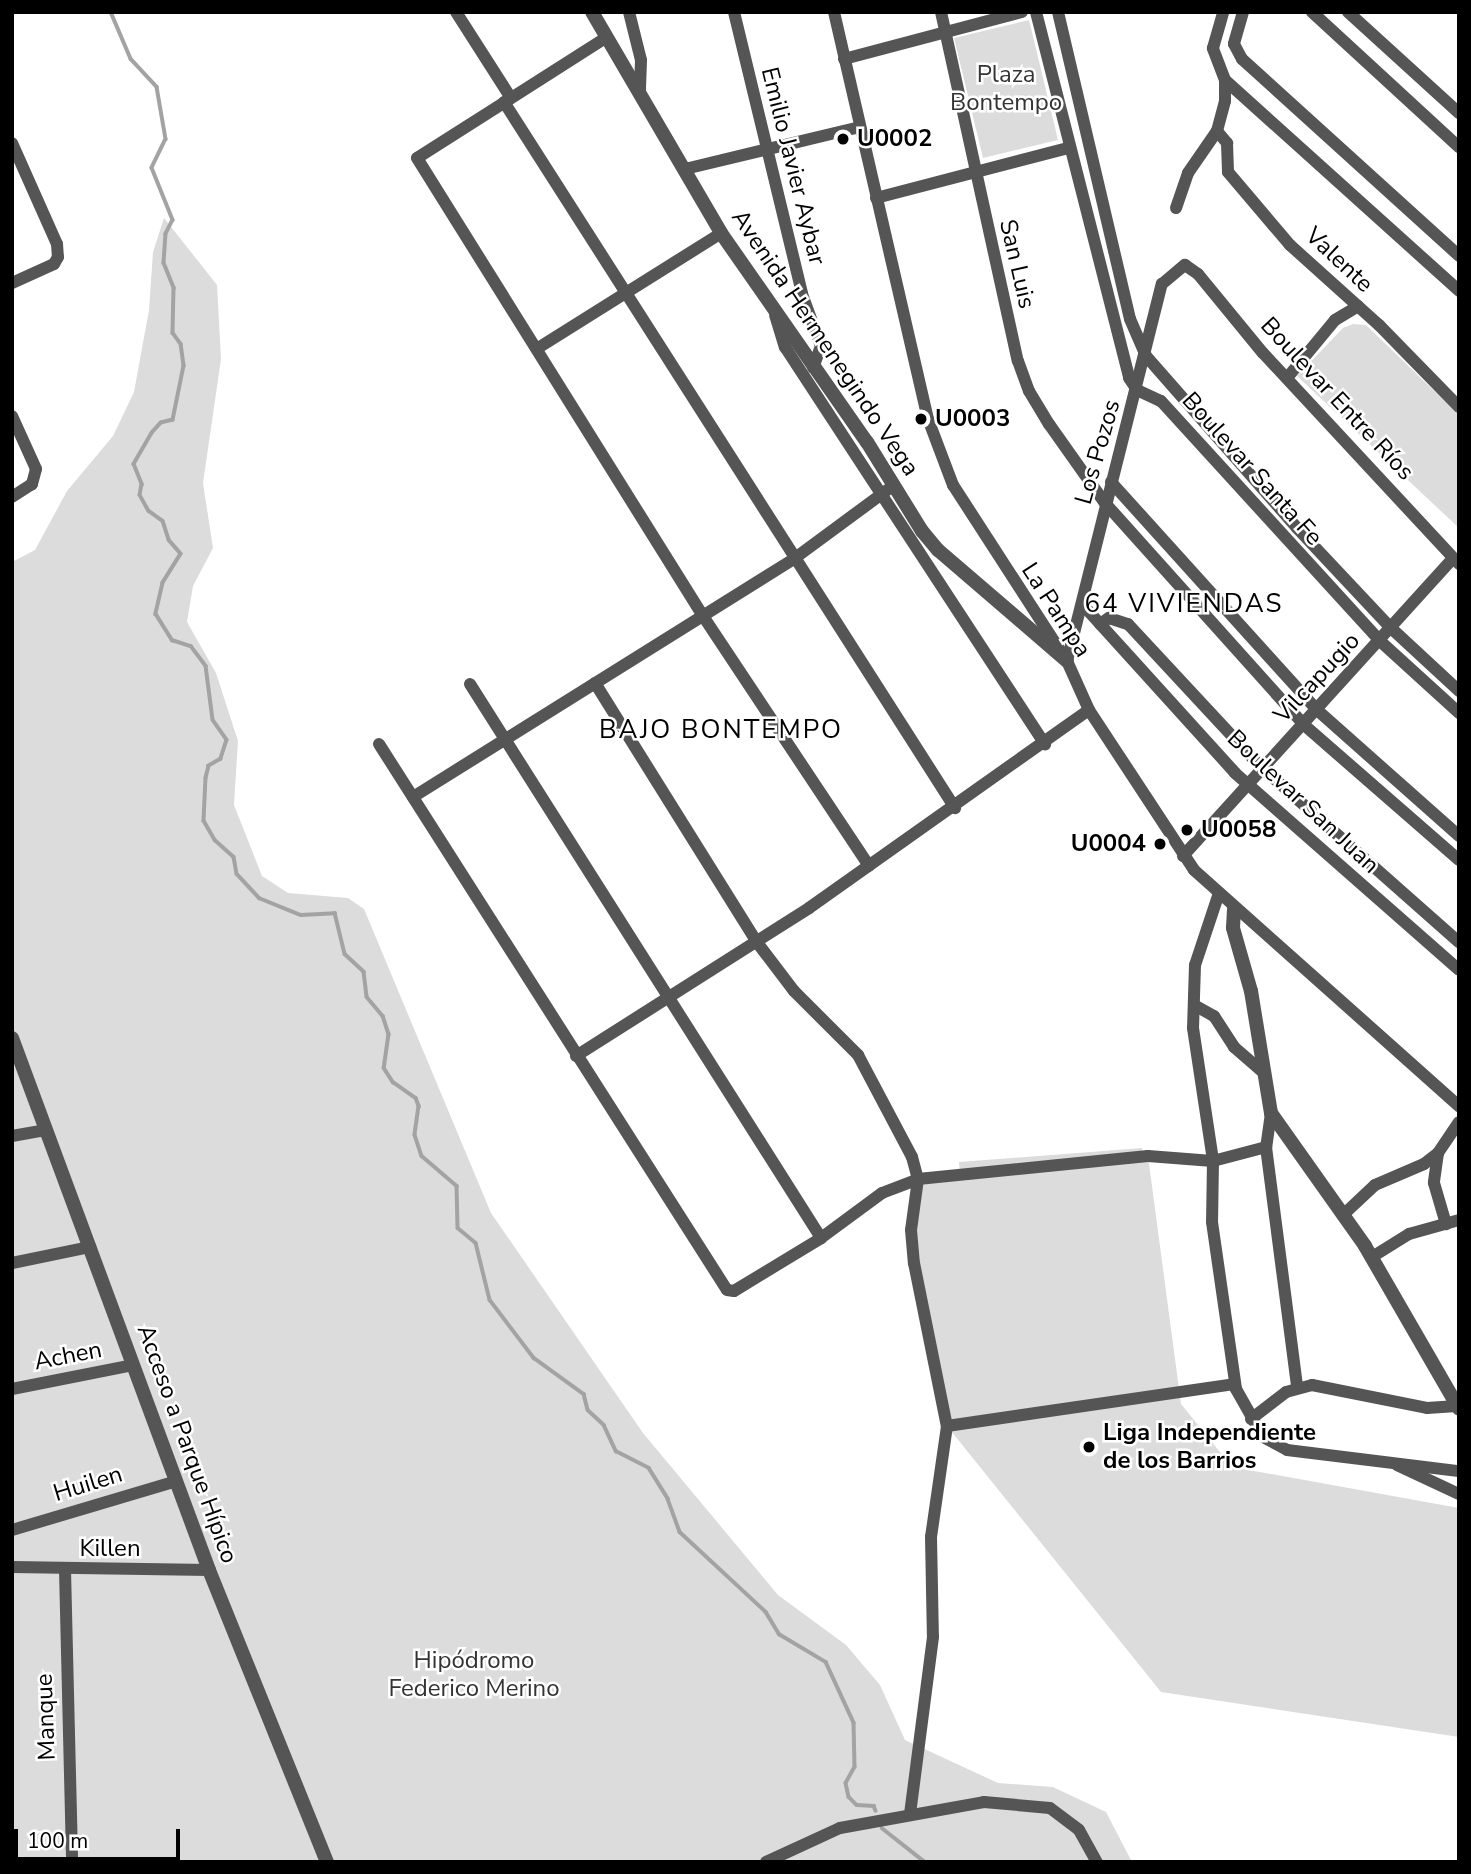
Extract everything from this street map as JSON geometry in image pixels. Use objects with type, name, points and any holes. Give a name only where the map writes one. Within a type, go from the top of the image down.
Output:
[{"type":"street","points":[[456,12],[627,293],[955,808]]},
{"type":"street","name":"Avenida Hermenegindo Vega","points":[[592,12],[721,233],[813,368],[889,490],[938,550],[1067,661]]},
{"type":"street","points":[[629,12],[640,60],[640,91]]},
{"type":"street","name":"Emilio Javier Aybar","points":[[734,12],[802,294],[821,346],[813,368]]},
{"type":"street","name":"La Pampa","points":[[834,12],[876,198],[940,457],[989,544],[1067,661],[1089,710],[1183,856],[1234,909],[1459,1106]]},
{"type":"street","name":"San Luis","points":[[941,12],[975,173],[1029,391],[1105,503],[1303,724],[1459,860]]},
{"type":"street","points":[[844,59],[1021,12]]},
{"type":"street","points":[[1036,12],[1123,361],[1138,390]]},
{"type":"street","name":"Boulevar Santa Fe","points":[[1058,12],[1130,319],[1146,356],[1391,628],[1459,691]]},
{"type":"street","points":[[1223,12],[1213,48],[1225,80],[1459,291]]},
{"type":"street","points":[[1244,12],[1234,44],[1242,60],[1459,256]]},
{"type":"street","points":[[1312,12],[1459,146]]},
{"type":"street","points":[[1348,12],[1459,113]]},
{"type":"street","points":[[607,37],[416,158],[538,348],[703,616],[869,866]]},
{"type":"street","points":[[1176,208],[1188,173],[1217,131],[1225,80]]},
{"type":"street","points":[[685,169],[860,127]]},
{"type":"street","name":"Valente","points":[[1217,131],[1227,143],[1226,166],[1236,182],[1306,261],[1357,306],[1459,407]]},
{"type":"street","points":[[12,143],[57,244],[58,257],[54,264],[12,283]]},
{"type":"street","points":[[876,198],[1068,148]]},
{"type":"street","points":[[538,348],[721,233]]},
{"type":"street","name":"Los Pozos","points":[[1067,661],[1105,503],[1138,390],[1162,284],[1185,265]]},
{"type":"street","name":"Boulevar Entre Ríos","points":[[1185,265],[1198,274],[1287,378],[1456,561]]},
{"type":"street","points":[[1287,378],[1335,320],[1357,306]]},
{"type":"street","points":[[775,315],[785,347],[889,490],[1045,745]]},
{"type":"street","name":"Boulevar Santa Fe","points":[[1138,390],[1161,401],[1380,640],[1459,713]]},
{"type":"street","points":[[12,416],[36,469],[32,484],[13,497]]},
{"type":"street","points":[[1111,482],[1316,709],[1459,836]]},
{"type":"street","points":[[414,797],[794,558],[889,490]]},
{"type":"street","name":"Vilcapugio","points":[[1183,856],[1261,767],[1456,561]]},
{"type":"street","name":"Boulevar San Juan","points":[[1082,604],[1248,785],[1459,970]]},
{"type":"street","name":"Boulevar San Juan","points":[[1100,624],[1109,618],[1128,624],[1261,767],[1459,942]]},
{"type":"street","points":[[595,683],[756,941],[794,991],[858,1055],[912,1157],[918,1179],[911,1230],[914,1264],[947,1426],[931,1537],[931,1652],[910,1813]]},
{"type":"street","points":[[470,684],[508,739],[821,1238]]},
{"type":"street","points":[[576,1056],[756,941],[955,808],[1045,745],[1089,710]]},
{"type":"street","points":[[379,744],[532,978],[576,1056],[727,1290],[734,1291],[821,1238],[882,1193],[918,1179],[1148,1156],[1213,1161],[1266,1147]]},
{"type":"street","points":[[1219,893],[1195,965],[1194,1005],[1213,1161],[1212,1222],[1234,1384],[1251,1419],[1264,1437],[1287,1450],[1459,1471]]},
{"type":"street","points":[[1234,909],[1233,928],[1251,990],[1262,1071],[1271,1113],[1266,1147],[1297,1387]]},
{"type":"street","points":[[1194,1005],[1214,1016],[1234,1047],[1262,1071]]},
{"type":"street","name":"Acceso a Parque Hípico","points":[[12,1038],[209,1570],[327,1862]]},
{"type":"street","points":[[1251,1419],[1297,1387],[1332,1388],[1427,1408],[1458,1408],[1372,1257],[1271,1113]]},
{"type":"street","points":[[1343,1214],[1375,1185],[1424,1164],[1438,1153],[1459,1122]]},
{"type":"street","points":[[12,1136],[46,1130]]},
{"type":"street","points":[[1372,1257],[1409,1234],[1452,1222],[1434,1183],[1438,1153]]},
{"type":"street","points":[[12,1263],[90,1247]]},
{"type":"street","name":"Achen","points":[[12,1389],[132,1365]]},
{"type":"street","points":[[947,1426],[1234,1384]]},
{"type":"street","points":[[1393,1463],[1459,1494]]},
{"type":"street","name":"Huilen","points":[[12,1530],[176,1481]]},
{"type":"street","name":"Killen","points":[[12,1567],[65,1570],[209,1570]]},
{"type":"street","name":"Manque","points":[[65,1570],[72,1862]]},
{"type":"street","points":[[766,1862],[840,1828],[910,1813],[984,1802],[1050,1808],[1079,1830],[1097,1862]]},
{"type":"green space","name":"Plaza Bontempo","points":[[1029,20],[1058,140],[983,158],[954,38]]},
{"type":"green space","name":"Hipódromo Federico Merino","points":[[164,218],[217,285],[221,359],[203,483],[213,548],[193,586],[187,622],[216,673],[238,741],[234,805],[262,876],[288,893],[348,898],[364,909],[491,1213],[643,1433],[778,1595],[846,1645],[880,1685],[905,1740],[998,1783],[1053,1787],[1106,1812],[1132,1862],[12,1862],[12,562],[35,550],[67,491],[113,436],[134,392],[149,310],[153,252]]},
{"type":"green space","points":[[1353,324],[1366,325],[1459,415],[1459,528],[1297,376],[1343,328]]},
{"type":"green space","name":"Liga Independiente de los Barrios","points":[[1142,1148],[1143,1156],[1148,1156],[1181,1404],[1232,1467],[1459,1508],[1459,1737],[1161,1692],[947,1426],[914,1263],[918,1179],[960,1174],[959,1162]]},
{"type":"waterway","points":[[111,12],[131,59],[157,87],[166,139],[152,168],[173,220],[166,234],[164,263],[174,288],[173,333],[181,344],[184,366],[173,420],[161,423],[152,433],[134,464],[142,484],[140,495],[149,511],[163,521],[169,540],[181,554],[163,583],[156,614],[172,640],[191,646],[206,666],[213,720],[227,740],[221,759],[209,766],[204,821],[215,840],[234,857],[237,874],[259,898],[301,915],[335,913],[345,954],[364,972],[367,997],[383,1016],[389,1034],[384,1068],[393,1082],[416,1098],[419,1106],[415,1135],[422,1156],[457,1186],[458,1228],[476,1243],[490,1300],[534,1358],[584,1394],[588,1410],[604,1425],[616,1451],[649,1468],[668,1499],[680,1532],[766,1612],[779,1634],[826,1662],[854,1723],[855,1767],[846,1783],[849,1797],[857,1805],[874,1806],[876,1811]]},
{"type":"waterway","points":[[882,1828],[925,1862]]},
{"type":"place","name":"U0002","points":[[843,139]]},
{"type":"place","name":"U0003","points":[[921,419]]},
{"type":"place","name":"U0058","points":[[1187,830]]},
{"type":"place","name":"U0004","points":[[1160,844]]},
{"type":"place","name":"Liga Independiente de los Barrios","points":[[1089,1447]]},
{"type":"district","name":"64 VIVIENDAS","points":[[1184,604]]},
{"type":"district","name":"BAJO BONTEMPO","points":[[721,730]]}]
